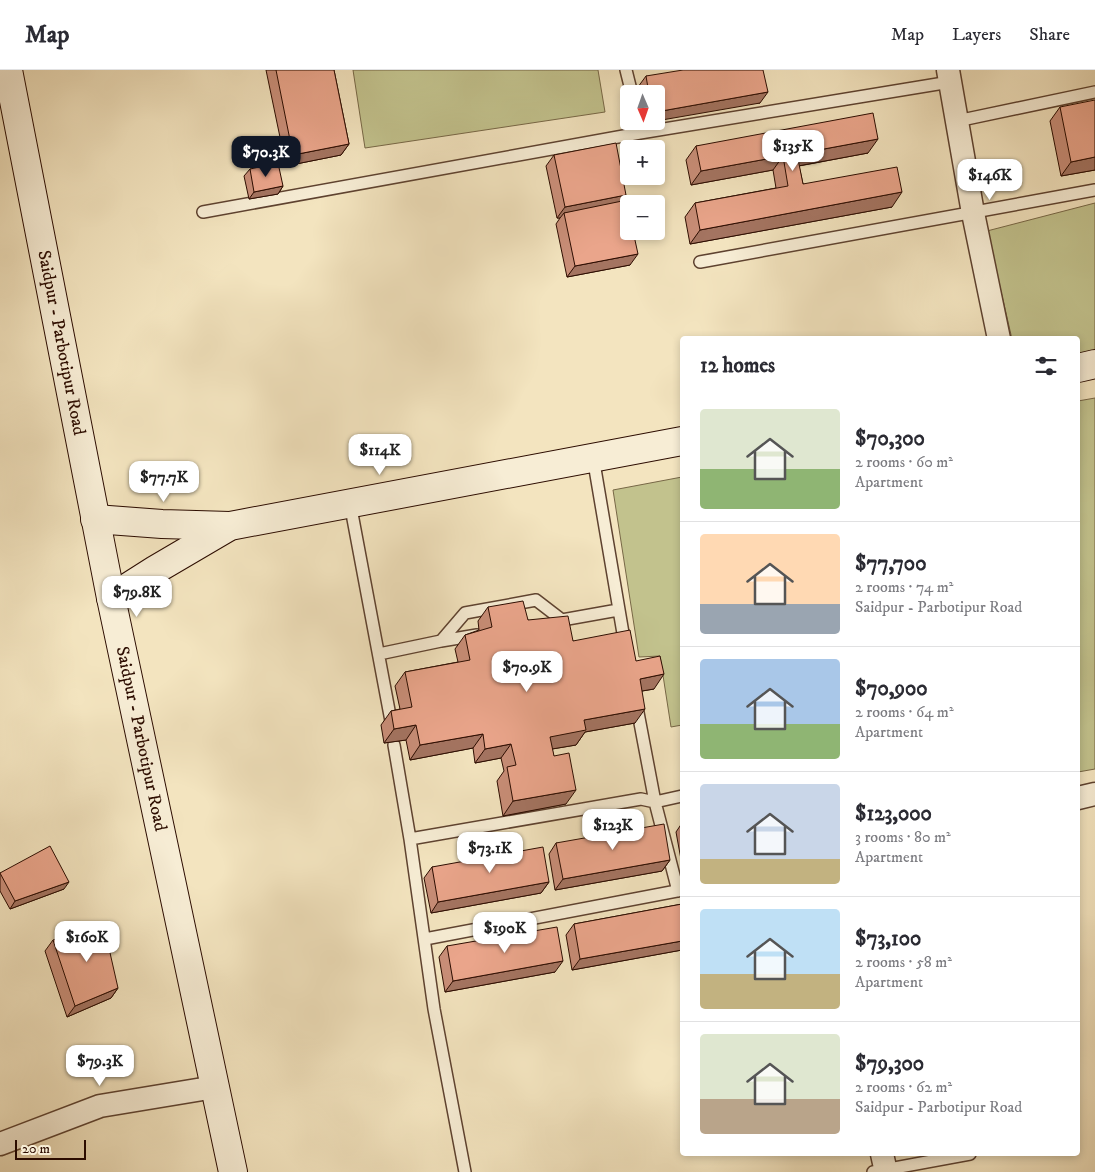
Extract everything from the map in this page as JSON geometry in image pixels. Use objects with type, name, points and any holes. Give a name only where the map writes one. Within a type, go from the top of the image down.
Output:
[{"type":"main road","name":"Saidpur - Parbotipur Road","points":[[8,70],[111,598],[233,1172]]},
{"type":"main road","points":[[1080,368],[1095,364]]},
{"type":"main road","points":[[95,519],[162,524],[230,526],[680,441]]},
{"type":"main road","points":[[111,598],[230,526]]},
{"type":"street","points":[[949,76],[973,212],[998,336]]},
{"type":"street","points":[[1080,798],[1095,794]]},
{"type":"street","points":[[0,1144],[100,1106],[215,1087]]},
{"type":"lane","points":[[626,70],[630,85]]},
{"type":"lane","points":[[665,123],[949,76]]},
{"type":"lane","points":[[957,121],[1095,92]]},
{"type":"lane","points":[[203,212],[624,130]]},
{"type":"lane","points":[[700,262],[1095,190]]},
{"type":"lane","points":[[592,458],[627,655]]},
{"type":"lane","points":[[350,504],[390,721]]},
{"type":"lane","points":[[441,642],[465,613],[536,600],[562,620]]},
{"type":"lane","points":[[545,623],[618,610]]},
{"type":"lane","points":[[379,654],[477,635]]},
{"type":"lane","points":[[425,939],[680,890],[655,802],[635,696]]},
{"type":"lane","points":[[394,745],[410,839],[434,1008],[464,1172]]},
{"type":"lane","points":[[410,839],[641,799],[655,802],[680,796]]},
{"type":"lane","points":[[882,1167],[956,1156]]},
{"type":"green space","points":[[353,70],[598,70],[605,112],[365,148]]},
{"type":"green space","points":[[1095,203],[1095,350],[1080,354],[1080,336],[1011,336],[987,231]]},
{"type":"green space","points":[[1095,398],[1095,769],[1080,772],[1080,401]]},
{"type":"green space","points":[[680,477],[680,725],[671,727],[660,656],[639,657],[613,490]]},
{"type":"building","points":[[276,70],[334,70],[349,144],[293,155]]},
{"type":"building","points":[[683,70],[763,70],[768,92],[665,110],[665,85],[648,85],[646,76]]},
{"type":"building","points":[[1095,100],[1095,157],[1071,162],[1060,107]]},
{"type":"building","points":[[873,113],[878,139],[797,154],[803,184],[897,167],[902,192],[700,230],[695,203],[788,186],[783,156],[701,171],[696,146]]},
{"type":"building","points":[[616,143],[620,164],[620,185],[624,185],[626,195],[565,207],[554,155]]},
{"type":"building","points":[[278,163],[283,186],[254,192],[250,169]]},
{"type":"building","points":[[620,201],[620,240],[635,240],[638,254],[575,266],[564,213]]},
{"type":"building","points":[[523,601],[528,620],[568,616],[573,641],[630,630],[636,661],[660,656],[664,674],[640,679],[645,709],[584,720],[586,730],[550,737],[554,756],[569,753],[576,790],[513,801],[507,767],[516,765],[511,744],[485,749],[483,734],[420,745],[416,725],[394,729],[391,711],[412,707],[405,672],[470,660],[465,635],[492,627],[488,607]]},
{"type":"building","points":[[664,824],[670,860],[563,879],[556,843]]},
{"type":"building","points":[[50,846],[69,882],[15,901],[0,873]]},
{"type":"building","points":[[543,847],[549,882],[438,902],[432,867]]},
{"type":"building","points":[[680,904],[680,941],[580,959],[574,924]]},
{"type":"building","points":[[103,922],[118,988],[75,1006],[53,940]]},
{"type":"building","points":[[557,927],[563,961],[453,981],[447,946]]}]
